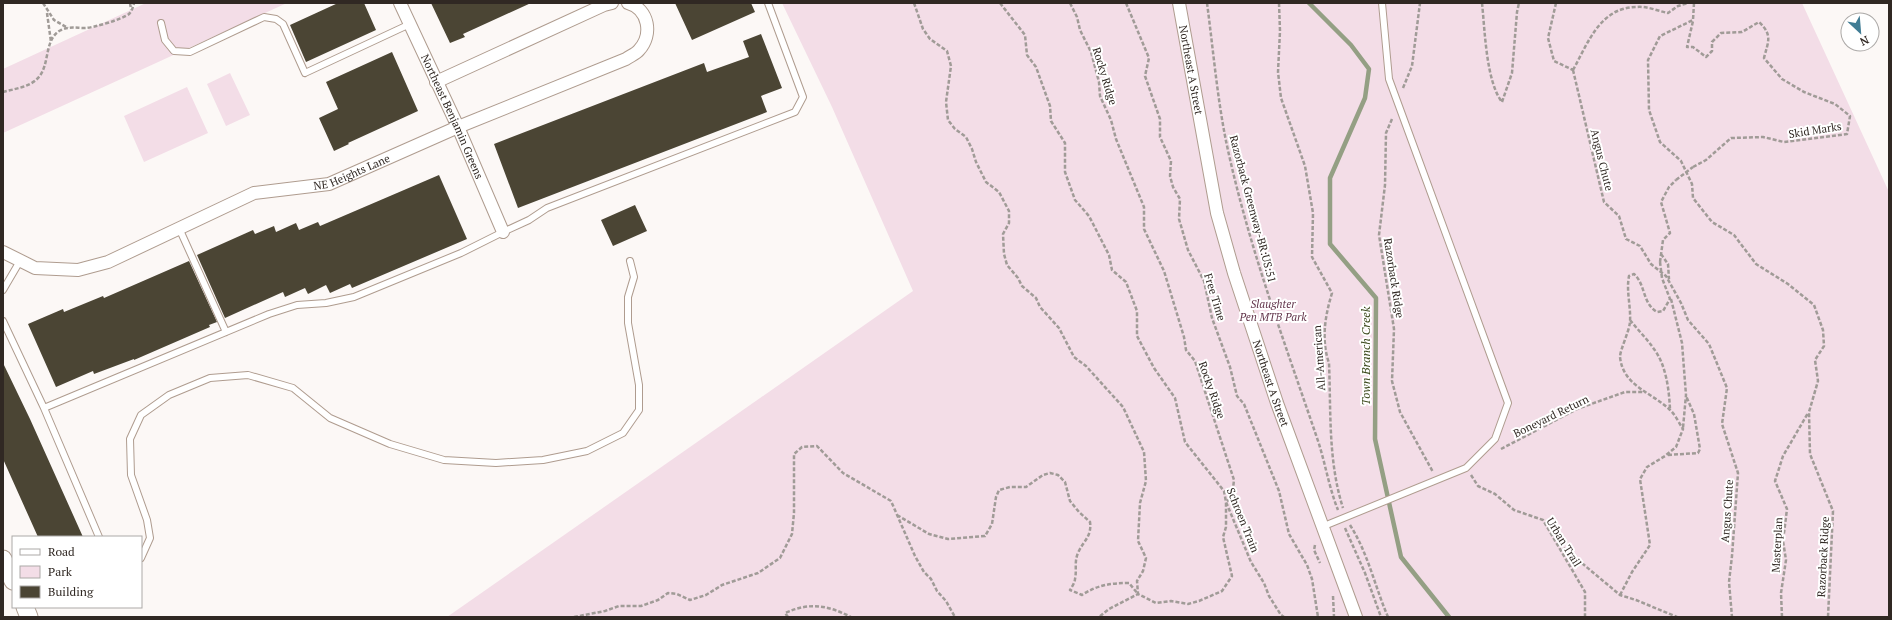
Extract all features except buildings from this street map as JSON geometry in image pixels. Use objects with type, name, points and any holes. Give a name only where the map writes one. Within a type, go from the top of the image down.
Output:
[{"type":"street","name":"Northeast Benjamin Greens","points":[[400,3],[458,127],[503,232]]},
{"type":"street","points":[[436,82],[612,3]]},
{"type":"street","name":"NE Heights Lane","points":[[3,252],[35,268],[78,270],[108,262],[254,193],[329,184],[458,127],[626,59],[639,51],[647,38],[646,23],[640,9],[628,3]]},
{"type":"street","name":"Northeast A Street","points":[[1179,3],[1217,213],[1234,273],[1272,388],[1324,526],[1356,617]]},
{"type":"street","points":[[3,559],[12,579]]},
{"type":"lane","points":[[44,408],[269,314],[297,305],[326,303],[354,297],[461,253],[529,220],[547,208],[795,112],[803,98],[768,3]]},
{"type":"lane","points":[[1324,526],[1466,468],[1495,439],[1508,404],[1388,79],[1382,3]]},
{"type":"lane","points":[[161,23],[165,40],[174,51],[190,52],[264,17],[276,19],[283,24],[305,72],[410,24]]},
{"type":"lane","points":[[179,228],[226,332]]},
{"type":"lane","points":[[3,290],[20,261]]},
{"type":"lane","points":[[142,556],[150,538],[147,520],[131,475],[130,439],[141,415],[169,395],[210,378],[248,375],[293,388],[330,418],[390,444],[444,460],[496,463],[543,460],[587,451],[623,433],[640,410],[639,384],[628,323],[628,297],[634,277],[630,261]]},
{"type":"lane","points":[[3,321],[44,408],[99,536]]},
{"type":"path","points":[[43,3],[54,20],[68,28]]},
{"type":"path","points":[[130,3],[131,10]]},
{"type":"path","points":[[51,42],[56,34],[68,28],[103,26],[124,17],[130,13],[134,3]]},
{"type":"path","points":[[914,3],[923,29],[930,40],[947,51],[951,66],[946,102],[948,120],[955,129],[966,137],[986,182],[999,192],[1009,211],[1009,223],[1003,234],[1004,254],[1007,265],[1018,278],[1022,286],[1036,298],[1040,307],[1059,328],[1074,357],[1086,366],[1123,408],[1144,452],[1146,481],[1140,503],[1138,541],[1146,558],[1143,571],[1137,581],[1138,594],[1109,609],[1099,617]]},
{"type":"path","name":"Schroen Train","points":[[1000,3],[1025,35],[1027,55],[1036,67],[1040,77],[1050,106],[1051,121],[1065,143],[1065,172],[1075,200],[1089,216],[1108,255],[1112,270],[1126,282],[1137,311],[1136,336],[1154,368],[1175,398],[1186,442],[1224,491],[1226,502],[1251,562],[1264,583],[1269,596],[1281,615],[1284,617]]},
{"type":"path","name":"Rocky Ridge","points":[[897,515],[929,534],[948,539],[985,536],[992,524],[996,497],[999,490],[1010,487],[1026,488],[1042,475],[1050,473],[1058,475],[1065,482],[1070,501],[1090,522],[1091,530],[1089,538],[1078,554],[1075,565],[1076,578],[1070,590],[1082,595],[1093,588],[1112,583],[1129,583],[1138,594],[1156,603],[1171,601],[1188,604],[1222,591],[1232,576],[1223,537],[1226,527],[1226,502],[1232,497],[1234,480],[1194,361],[1186,350],[1184,337],[1164,271],[1144,229],[1144,207],[1116,139],[1111,120],[1100,96],[1099,82],[1091,52],[1080,30],[1077,17],[1070,3]]},
{"type":"path","name":"Free Time","points":[[1126,3],[1149,58],[1145,76],[1160,119],[1160,137],[1171,161],[1170,176],[1172,187],[1180,199],[1179,219],[1186,243],[1204,281],[1212,318],[1230,368],[1237,396],[1244,404],[1279,491],[1289,534],[1307,565],[1312,579],[1318,617]]},
{"type":"path","name":"Razorback Greenway-BR:US:51","points":[[1207,3],[1226,140],[1242,207],[1268,297],[1318,441],[1330,488],[1344,518],[1381,617]]},
{"type":"path","name":"All-American","points":[[1279,3],[1280,31],[1278,72],[1281,98],[1305,166],[1313,213],[1312,257],[1332,293],[1324,324],[1326,355],[1329,363],[1332,456],[1337,490],[1344,518],[1360,541],[1388,617]]},
{"type":"path","name":"Razorback Ridge","points":[[1420,3],[1412,66],[1386,134],[1385,185],[1379,235],[1394,329],[1392,381],[1400,412],[1437,479]]},
{"type":"path","points":[[1482,3],[1490,72],[1496,94],[1502,102],[1512,73],[1519,3]]},
{"type":"path","points":[[1556,3],[1548,38],[1554,61],[1573,70],[1597,27],[1612,13],[1637,6],[1668,13],[1678,6],[1688,3]]},
{"type":"path","points":[[1694,3],[1694,20]]},
{"type":"path","points":[[3,92],[29,84],[38,78],[47,64],[51,42],[47,11]]},
{"type":"path","name":"Razorback Ridge","points":[[1694,20],[1660,36],[1648,60],[1649,110],[1660,142],[1681,161],[1692,184],[1693,198],[1712,222],[1734,235],[1756,264],[1788,284],[1814,305],[1822,330],[1824,346],[1815,360],[1818,381],[1809,412],[1810,454],[1833,511],[1828,617]]},
{"type":"path","name":"Skid Marks","points":[[1661,254],[1663,240],[1670,233],[1661,202],[1669,187],[1693,167],[1706,160],[1730,138],[1763,137],[1784,142],[1847,134],[1850,116],[1835,104],[1804,92],[1782,79],[1764,58],[1769,39],[1766,29],[1759,22],[1742,32],[1721,33],[1712,42],[1712,51],[1706,57],[1693,47],[1687,47],[1694,20]]},
{"type":"path","name":"Angus Chute","points":[[1573,70],[1604,202],[1618,216],[1626,239],[1640,246],[1651,264],[1668,280],[1681,303],[1688,320],[1709,344],[1727,388],[1722,424],[1738,473],[1729,582],[1732,617]]},
{"type":"path","points":[[1661,254],[1668,264],[1668,280]]},
{"type":"path","points":[[1620,595],[1632,572],[1650,545],[1640,479],[1646,467],[1665,456],[1676,447],[1683,429],[1686,395],[1681,333],[1662,278],[1660,262],[1661,254]]},
{"type":"path","points":[[1670,299],[1663,311],[1657,312],[1645,299],[1638,278],[1634,274],[1629,276],[1627,286],[1630,303],[1629,331],[1620,355],[1622,366],[1629,379],[1638,388],[1647,392],[1670,409],[1683,429]]},
{"type":"path","points":[[1630,320],[1655,350],[1665,374],[1670,409]]},
{"type":"path","name":"Boneyard Return","points":[[1501,449],[1577,409],[1625,392],[1647,392]]},
{"type":"path","points":[[1665,456],[1672,454],[1692,455],[1698,453],[1700,449],[1694,414],[1686,395]]},
{"type":"path","name":"Masterplan","points":[[1782,617],[1781,593],[1786,560],[1783,541],[1787,509],[1775,481],[1783,456],[1809,412]]},
{"type":"path","points":[[574,617],[605,611],[619,606],[641,606],[658,600],[668,593],[677,594],[690,600],[706,595],[722,585],[758,573],[780,558],[792,534],[794,513],[794,454],[802,447],[817,446],[843,473],[891,500],[914,556],[924,572],[931,579],[937,591],[946,601],[955,617]]},
{"type":"path","name":"Urban Trail","points":[[1466,468],[1478,486],[1495,494],[1514,510],[1543,520],[1585,592],[1585,617]]},
{"type":"path","points":[[1557,542],[1620,595],[1677,617]]},
{"type":"path","points":[[788,617],[785,613],[820,605],[834,608],[851,617]]},
{"type":"green space","points":[[146,3],[287,3],[3,133],[3,69]]},
{"type":"green space","name":"Slaughter Pen MTB Park","points":[[782,3],[1802,3],[1889,192],[1889,617],[447,617],[913,291],[832,107]]},
{"type":"green space","points":[[230,73],[250,115],[226,126],[207,84]]},
{"type":"green space","points":[[187,87],[208,133],[144,162],[124,116]]},
{"type":"waterway","name":"Town Branch Creek","points":[[1309,3],[1351,45],[1369,69],[1365,98],[1330,178],[1330,244],[1376,298],[1375,439],[1401,557],[1449,617]]}]
